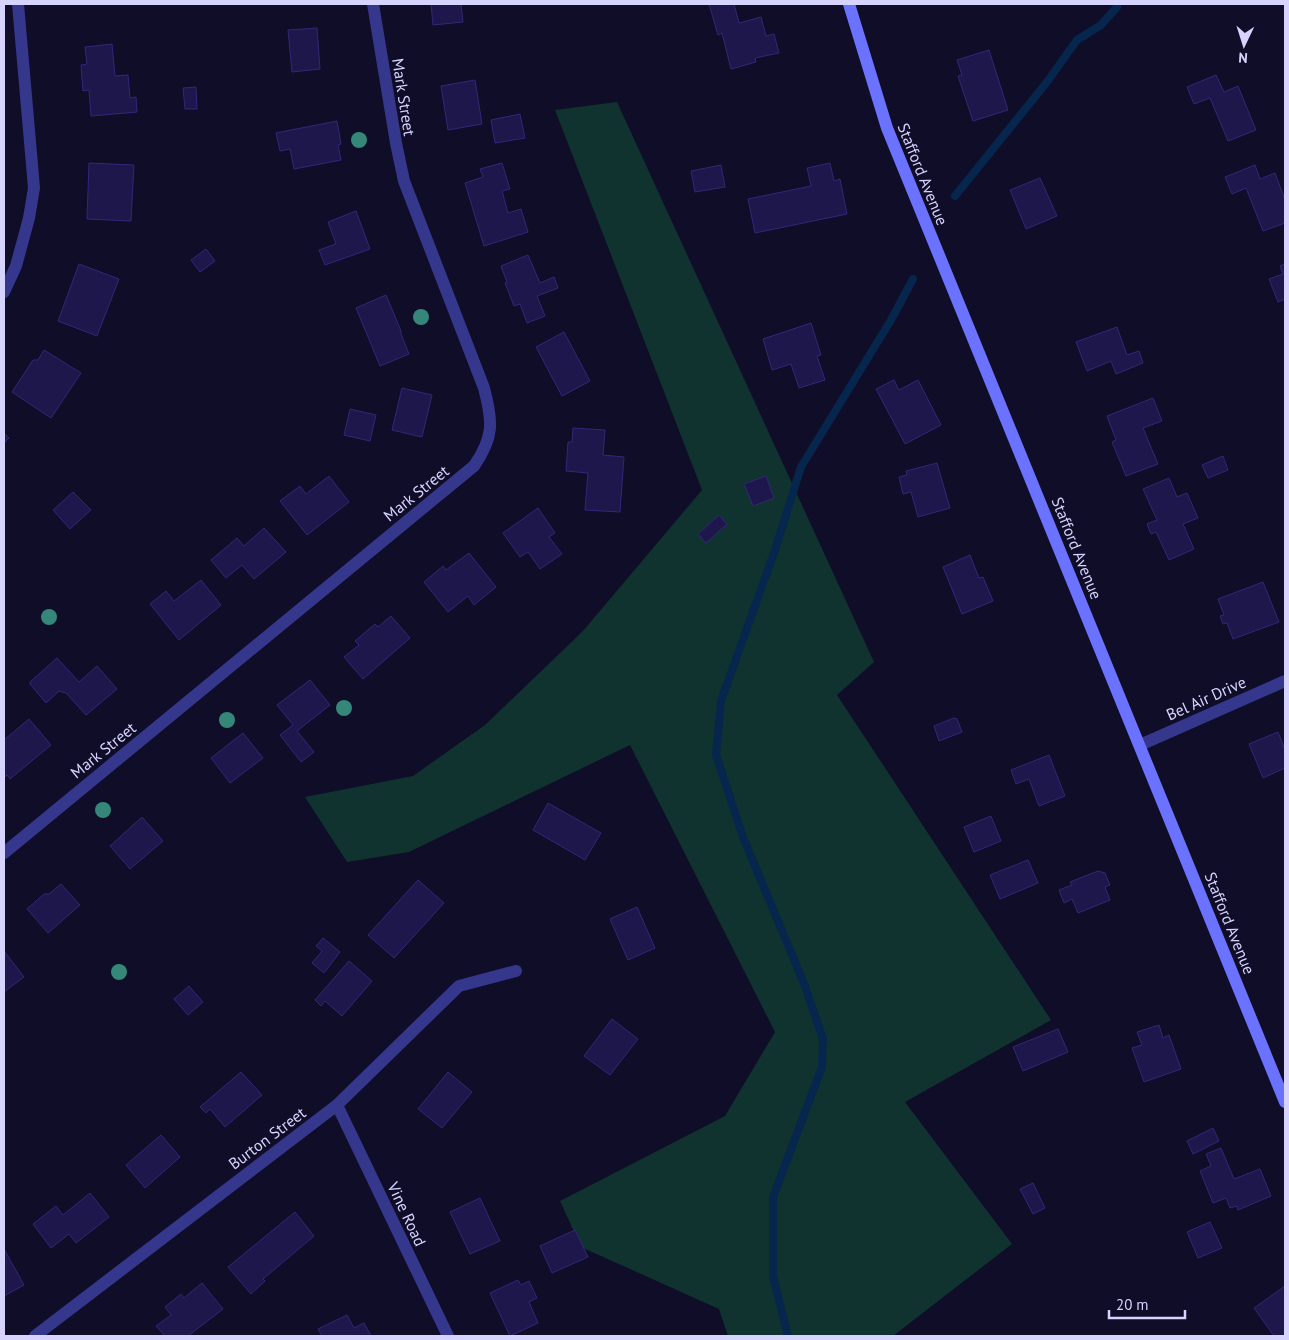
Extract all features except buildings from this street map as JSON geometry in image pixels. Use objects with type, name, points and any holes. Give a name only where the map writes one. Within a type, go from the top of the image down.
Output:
[{"type":"main road","name":"Stafford Avenue","points":[[848,4],[887,128],[1285,1102]]},
{"type":"street","points":[[4,292],[16,266],[29,218],[34,188],[18,4]]},
{"type":"street","name":"Mark Street","points":[[4,853],[474,466],[482,455],[491,427],[490,411],[484,388],[404,181],[373,4]]},
{"type":"street","name":"Bel Air Drive","points":[[1140,745],[1285,681]]},
{"type":"street","name":"Burton Street","points":[[35,1336],[338,1105],[459,986],[516,971]]},
{"type":"street","name":"Vine Road","points":[[338,1105],[448,1336]]},
{"type":"green space","points":[[617,102],[874,662],[837,695],[1051,1020],[905,1102],[1012,1244],[893,1336],[728,1336],[719,1309],[581,1247],[560,1201],[725,1116],[775,1032],[630,745],[409,852],[347,862],[305,797],[413,776],[485,725],[583,631],[702,490],[555,110]]},
{"type":"waterway","points":[[955,196],[1047,82],[1077,40],[1101,25],[1117,7],[1117,4]]},
{"type":"waterway","points":[[788,1336],[773,1276],[773,1197],[822,1067],[823,1039],[805,986],[743,837],[716,755],[721,701],[775,550],[801,467],[891,320],[913,279]]}]
